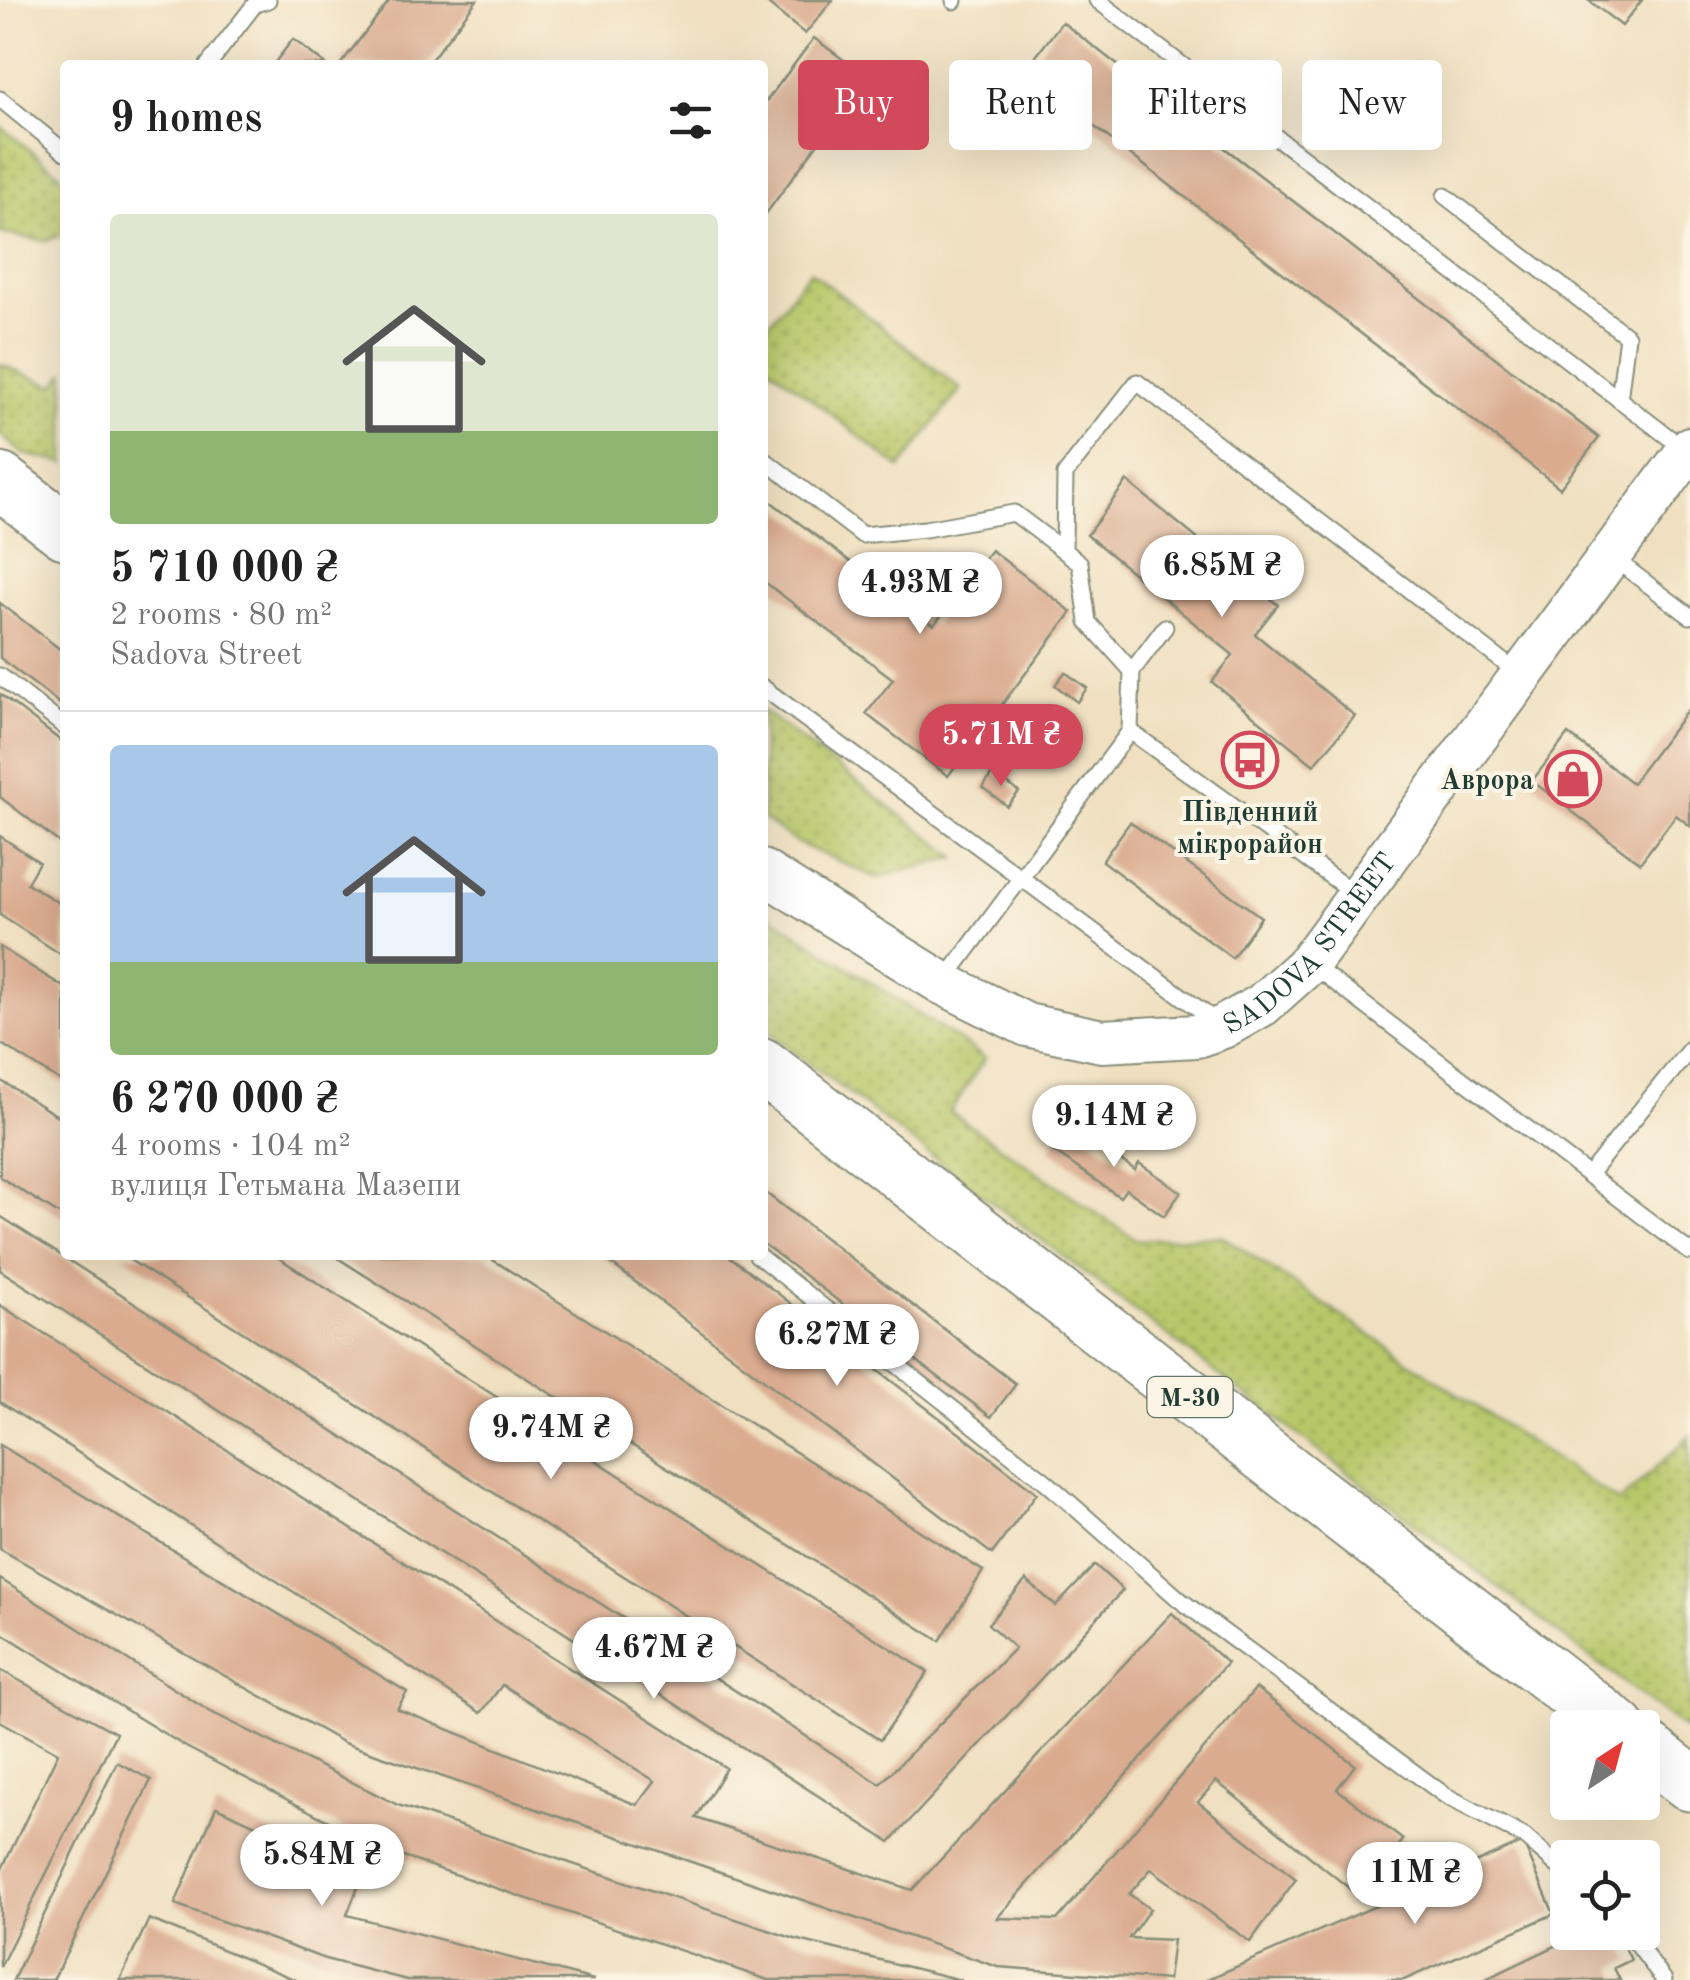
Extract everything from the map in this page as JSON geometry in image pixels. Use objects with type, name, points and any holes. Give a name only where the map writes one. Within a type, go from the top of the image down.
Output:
[{"type":"highway","points":[[0,481],[60,527]]},
{"type":"highway","name":"М-30","points":[[768,1071],[1595,1710]]},
{"type":"highway","points":[[1660,1760],[1690,1783]]},
{"type":"street","name":"SADOVA STREET","points":[[768,875],[942,983],[1027,1025],[1102,1041],[1197,1036],[1223,1027],[1262,1005],[1309,963],[1689,450]]},
{"type":"lane","points":[[212,60],[254,4],[268,0]]},
{"type":"lane","points":[[1097,0],[1689,450]]},
{"type":"lane","points":[[0,99],[60,148]]},
{"type":"lane","points":[[1445,196],[1627,336],[1619,400]]},
{"type":"lane","points":[[1064,551],[1065,474],[1137,382],[1522,676]]},
{"type":"lane","points":[[768,463],[862,535],[925,529],[1014,513],[1080,563],[1088,622],[1132,671]]},
{"type":"lane","points":[[1611,556],[1690,616]]},
{"type":"lane","points":[[942,983],[1130,732],[1132,671],[1166,627]]},
{"type":"lane","points":[[0,676],[60,723]]},
{"type":"lane","points":[[768,691],[1223,1027]]},
{"type":"lane","points":[[1130,732],[1359,897]]},
{"type":"lane","points":[[1309,963],[1690,1252]]},
{"type":"lane","points":[[1590,1174],[1690,1048]]},
{"type":"lane","points":[[763,1260],[1045,1481],[1180,1600],[1446,1796],[1524,1837],[1550,1859]]},
{"type":"lane","points":[[1642,1950],[1664,1980]]},
{"type":"green space","points":[[0,126],[60,174],[60,236],[45,241],[0,233]]},
{"type":"green space","points":[[810,271],[961,389],[900,468],[768,365],[768,325]]},
{"type":"green space","points":[[0,364],[54,386],[60,379],[60,462],[24,454],[0,435]]},
{"type":"green space","points":[[768,715],[956,857],[877,878],[795,842],[768,823]]},
{"type":"green space","points":[[768,914],[985,1058],[950,1112],[1136,1240],[1222,1236],[1619,1502],[1690,1436],[1690,1733],[768,1032]]},
{"type":"building","points":[[390,0],[477,0],[431,60],[344,60]]},
{"type":"building","points":[[763,0],[833,0],[805,34]]},
{"type":"building","points":[[1588,0],[1642,0],[1622,26]]},
{"type":"building","points":[[1062,22],[1112,61],[1112,140],[1092,125],[1092,60],[1033,60]]},
{"type":"building","points":[[814,38],[844,60],[798,60],[798,150],[813,150],[768,211],[768,99]]},
{"type":"building","points":[[293,39],[320,60],[277,60]]},
{"type":"building","points":[[1124,150],[1227,150],[1599,438],[1560,488]]},
{"type":"building","points":[[1127,481],[1278,605],[1255,634],[1355,716],[1314,765],[1212,682],[1233,655],[1087,535]]},
{"type":"building","points":[[768,500],[934,625],[991,550],[1072,612],[948,776],[866,714],[893,679],[768,585]]},
{"type":"building","points":[[0,603],[60,649],[60,704],[0,658]]},
{"type":"building","points":[[1065,672],[1087,688],[1077,702],[1055,685]]},
{"type":"building","points":[[0,694],[60,740],[60,843],[0,797]]},
{"type":"building","points":[[1690,707],[1690,826],[1676,815],[1640,863],[1532,781],[1568,734],[1632,783]]},
{"type":"building","points":[[993,772],[1019,792],[1007,806],[983,788]]},
{"type":"building","points":[[1130,822],[1261,917],[1232,958],[1102,861]]},
{"type":"building","points":[[0,836],[39,862],[27,883],[60,904],[60,954],[0,915]]},
{"type":"building","points":[[0,947],[60,985],[60,1081],[0,1043]]},
{"type":"building","points":[[0,1080],[60,1118],[60,1215],[0,1177]]},
{"type":"building","points":[[1068,1123],[1135,1170],[1139,1163],[1181,1192],[1164,1216],[1126,1189],[1120,1197],[1050,1149]]},
{"type":"building","points":[[768,1195],[1016,1384],[991,1417],[768,1248]]},
{"type":"building","points":[[0,1216],[60,1255],[60,1260],[68,1260],[880,1784],[1015,1648],[988,1624],[1026,1580],[1056,1606],[1095,1565],[1123,1590],[890,1842],[0,1270]]},
{"type":"building","points":[[130,1260],[282,1260],[928,1672],[880,1740]]},
{"type":"building","points":[[341,1260],[493,1260],[983,1571],[940,1641]]},
{"type":"building","points":[[607,1260],[734,1260],[1037,1493],[992,1554]]},
{"type":"building","points":[[0,1305],[726,1768],[696,1818],[912,1890],[1172,1613],[1227,1663],[997,1918],[1057,1920],[1256,1688],[1355,1765],[1337,1789],[1403,1840],[1360,1897],[1216,1781],[1198,1802],[1296,1879],[1250,1942],[1151,1869],[1129,1894],[1150,1909],[1129,1938],[1173,1940],[1168,1980],[998,1967],[344,1743],[0,1549],[0,1445],[407,1692],[397,1709],[637,1805],[655,1781],[502,1685],[481,1713],[0,1402]]},
{"type":"building","points":[[0,1579],[209,1711],[398,1805],[795,1939],[961,1980],[768,1980],[386,1851],[186,1747],[0,1632]]},
{"type":"building","points":[[0,1670],[116,1733],[0,1967],[0,1873],[58,1753],[0,1721]]},
{"type":"building","points":[[117,1762],[151,1780],[53,1980],[13,1980]]},
{"type":"building","points":[[216,1807],[363,1874],[347,1915],[594,1980],[407,1980],[325,1959],[175,1904]]},
{"type":"building","points":[[1523,1842],[1550,1905],[1550,1916],[1404,1980],[1206,1980]]},
{"type":"building","points":[[149,1919],[296,1980],[120,1980]]},
{"type":"building","points":[[1550,1949],[1626,1950],[1631,1960],[1614,1968],[1620,1980],[1484,1980]]},
{"type":"place","name":"Південний мікрорайон","points":[[1250,760]]},
{"type":"place","name":"Аврора","points":[[1573,779]]}]
